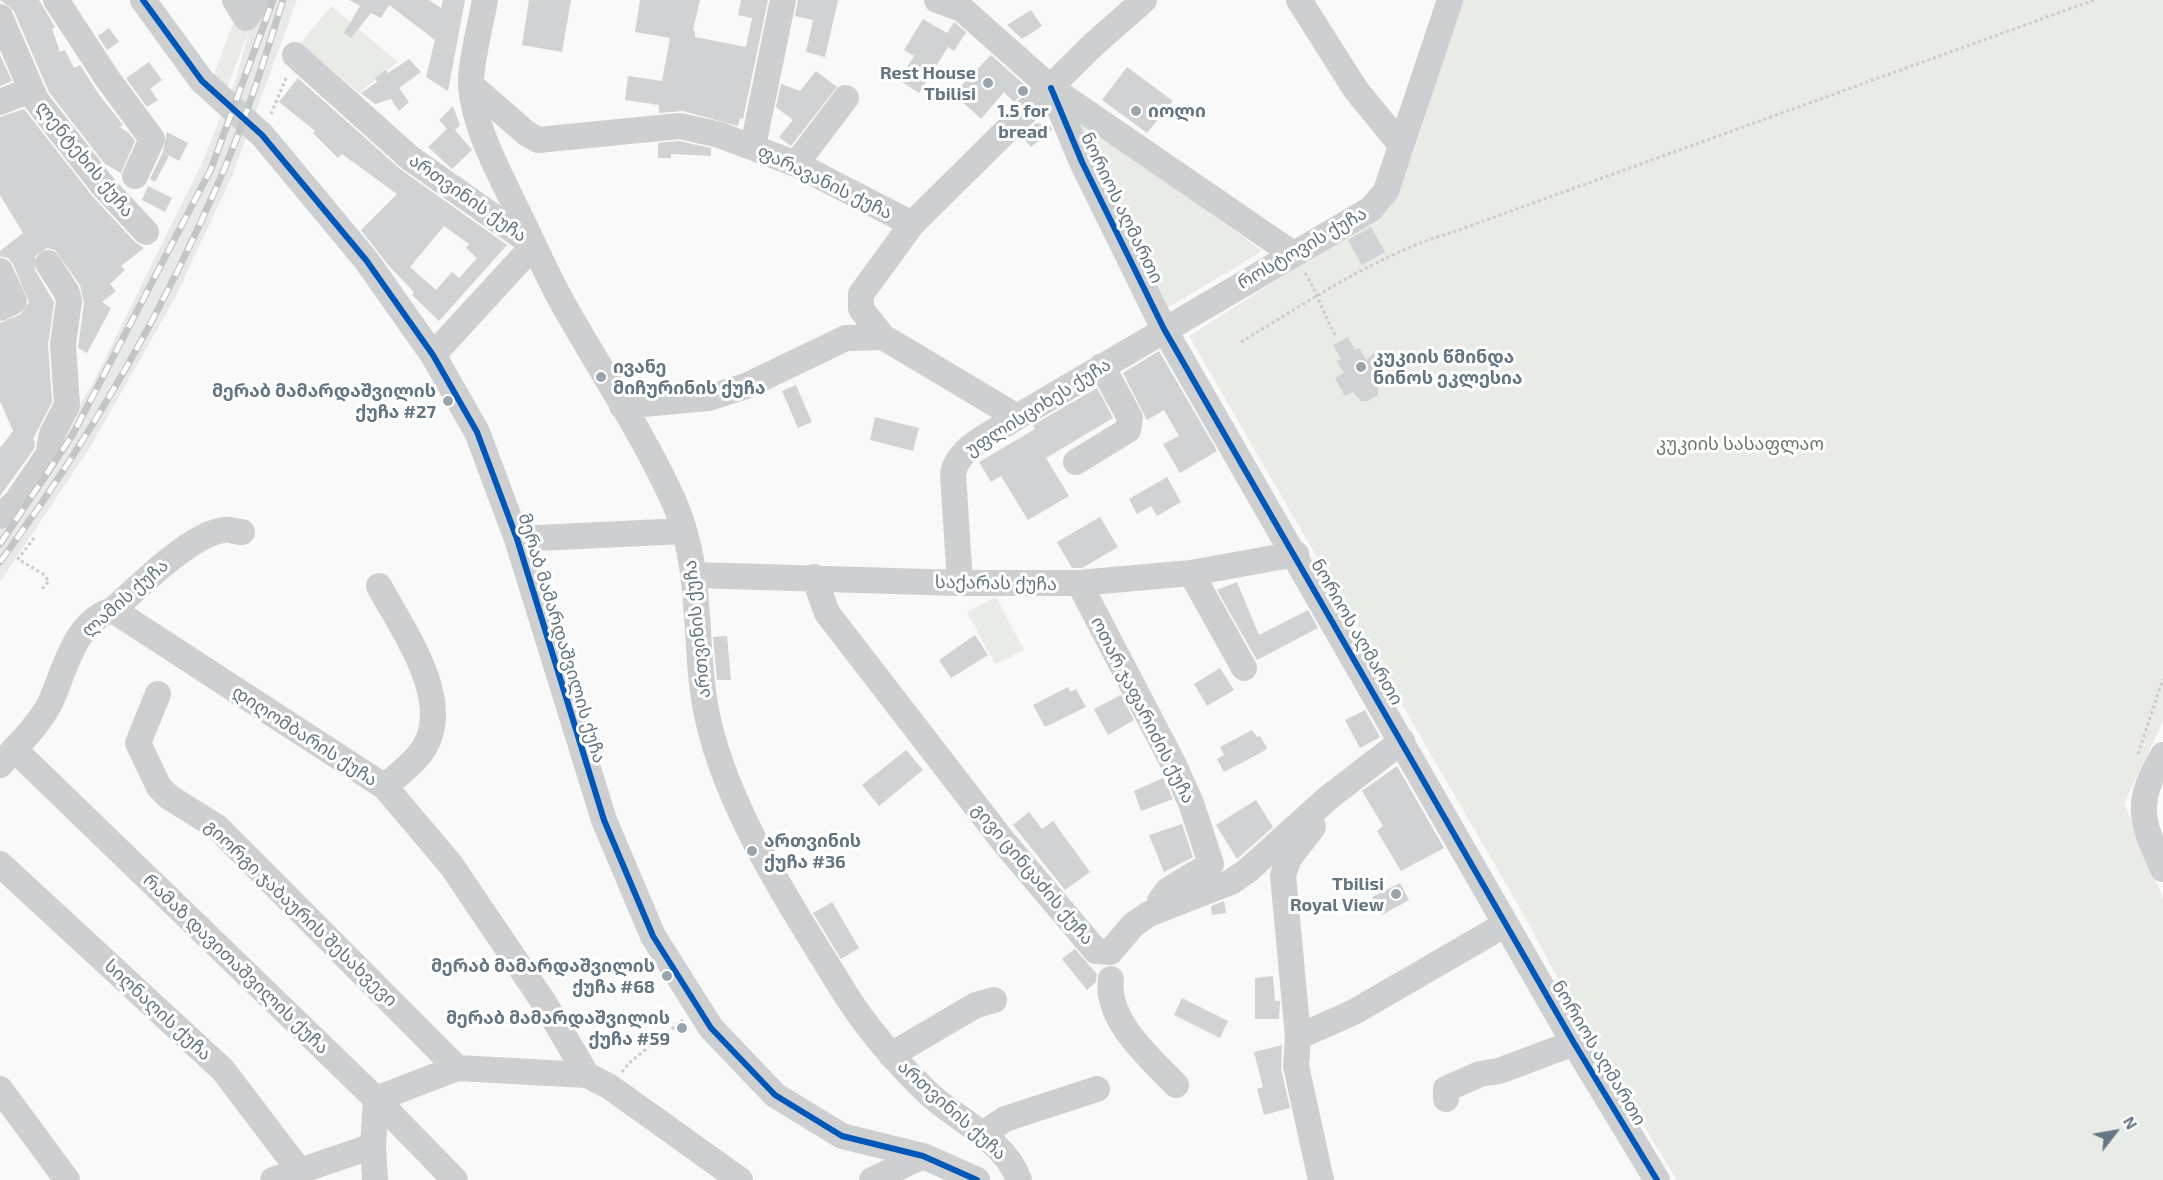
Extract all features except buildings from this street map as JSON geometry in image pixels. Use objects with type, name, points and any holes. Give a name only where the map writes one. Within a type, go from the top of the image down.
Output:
[{"type":"street","points":[[56,0],[107,78],[152,138],[135,176]]},
{"type":"street","name":"მერაბ მამარდაშვილის ქუჩა","points":[[143,0],[202,81],[262,135],[366,260],[433,356],[477,432],[517,539],[604,820],[653,936],[711,1028],[775,1095],[842,1136],[923,1156],[977,1180]]},
{"type":"street","points":[[433,356],[534,245],[494,160],[482,128],[471,85],[485,0]]},
{"type":"street","points":[[753,146],[783,0]]},
{"type":"street","name":"ნორიოს აღმართი","points":[[937,0],[962,9],[1051,88],[1293,254]]},
{"type":"street","points":[[1017,417],[883,337],[861,309],[861,294],[912,224],[1093,45],[1144,0]]},
{"type":"street","points":[[1299,0],[1356,90],[1401,145]]},
{"type":"street","name":"როსტოვის ქუჩა","points":[[1164,328],[1371,209],[1386,191],[1450,0]]},
{"type":"street","name":"ლენტეხის ქუჩა","points":[[0,17],[36,100],[104,187],[146,232]]},
{"type":"street","name":"ართვინის ქუჩა","points":[[296,55],[410,158],[534,245],[560,298],[674,502],[684,531],[694,575],[701,677],[708,721],[735,796],[782,887],[849,999],[891,1055],[930,1095],[982,1134],[1008,1160],[1019,1180]]},
{"type":"street","name":"ფარავანის ქუჩა","points":[[471,85],[526,133],[538,140],[680,126],[753,146],[796,164],[912,224]]},
{"type":"street","name":"ნორიოს აღმართი","points":[[1051,88],[1082,162],[1164,328],[1296,554],[1574,1043],[1657,1180]]},
{"type":"street","points":[[0,102],[31,90]]},
{"type":"street","points":[[796,164],[846,98]]},
{"type":"street","points":[[0,516],[16,502],[48,455],[52,434],[67,405],[63,344],[69,300],[48,263]]},
{"type":"street","points":[[0,271],[14,301],[0,308]]},
{"type":"street","name":"უფლისციხეს ქუჩა","points":[[960,583],[954,462],[962,453],[1017,417],[1164,328]]},
{"type":"street","points":[[622,406],[708,398],[746,386],[846,338],[883,337]]},
{"type":"street","points":[[1076,462],[1128,430],[1131,424],[1102,366]]},
{"type":"street","name":"ლამის ქუჩა","points":[[7,757],[49,704],[71,647],[94,621],[105,612],[113,610],[168,560],[207,536],[224,530],[242,532]]},
{"type":"street","points":[[517,539],[684,531]]},
{"type":"street","name":"საქარას ქუჩა","points":[[694,575],[960,583],[1079,583],[1191,573],[1296,554]]},
{"type":"street","points":[[1191,573],[1244,669]]},
{"type":"street","name":"გივი ცინცაძის ქუჩა","points":[[814,577],[827,613],[955,781],[1096,951],[1110,952],[1121,943],[1133,925],[1149,914],[1231,882],[1328,798],[1402,741]]},
{"type":"street","name":"ოთარ ჯაფარიძის ქუჩა","points":[[1079,583],[1173,763],[1191,803],[1211,864],[1168,890],[1149,914]]},
{"type":"street","points":[[379,585],[427,678],[434,708],[432,732],[423,750],[385,787]]},
{"type":"street","name":"დიღომბარის ქუჩა","points":[[113,610],[385,787],[457,875],[545,1004],[586,1075]]},
{"type":"street","name":"გიორგი ჯაბაურის შესახვევი","points":[[158,694],[138,743],[159,787],[169,797],[217,827],[457,1068]]},
{"type":"street","points":[[2163,754],[2143,797],[2145,827],[2163,869]]},
{"type":"street","name":"რამაზ დავითაშვილის ქუჩა","points":[[7,757],[376,1099],[455,1180]]},
{"type":"street","points":[[1321,1180],[1296,1066],[1298,1037],[1283,875],[1289,858],[1312,829],[1328,798]]},
{"type":"street","name":"სიღნაღის ქუჩა","points":[[0,864],[223,1070],[299,1170]]},
{"type":"street","points":[[1298,1037],[1354,1012],[1506,924]]},
{"type":"street","points":[[1110,952],[1109,995],[1115,1011],[1129,1032],[1176,1085]]},
{"type":"street","points":[[1111,979],[1130,1017],[1152,1046]]},
{"type":"street","points":[[891,1055],[976,1005],[994,1000]]},
{"type":"street","points":[[1446,1099],[1446,1089],[1480,1074],[1499,1071],[1574,1043]]},
{"type":"street","points":[[375,1180],[373,1146],[376,1099],[457,1068],[586,1075],[610,1087],[740,1180]]},
{"type":"street","points":[[0,1089],[67,1180]]},
{"type":"street","points":[[982,1134],[1005,1119],[1097,1089]]},
{"type":"street","points":[[273,1180],[373,1146]]},
{"type":"street","points":[[872,1180],[923,1156]]},
{"type":"path","points":[[1240,342],[1417,243],[1453,232],[2094,0]]},
{"type":"path","points":[[262,135],[296,55]]},
{"type":"path","points":[[1293,254],[1319,296],[1320,308],[1336,337]]},
{"type":"path","points":[[34,538],[18,559],[43,574],[49,581],[41,590]]},
{"type":"path","points":[[2135,762],[2163,679]]},
{"type":"path","points":[[610,1087],[629,1063],[699,1008]]},
{"type":"shaded area","points":[[265,0],[297,0],[232,176],[175,298],[89,449],[0,582],[0,527],[32,483],[94,381],[202,163],[236,79],[249,30]]},
{"type":"green space","name":"კუკიის სასაფლაო","points":[[1461,0],[2163,0],[2163,722],[2124,803],[2163,898],[2163,1180],[1677,1180],[1591,1040],[1525,917],[1189,336],[1389,209],[1414,152]]},
{"type":"green space","points":[[331,6],[398,62],[359,93],[301,43]]},
{"type":"green space","points":[[237,12],[249,30],[225,93],[213,77]]},
{"type":"green space","points":[[1069,108],[1262,251],[1166,309]]},
{"type":"green space","points":[[996,597],[1024,650],[995,664],[967,612]]},
{"type":"railway","points":[[0,544],[73,434],[211,169],[273,0]]},
{"type":"railway","points":[[0,562],[64,470],[94,422],[176,274],[232,151],[283,0]]},
{"type":"cycle path","points":[[143,0],[202,81],[262,135],[366,260],[433,355],[477,432],[517,539],[604,820],[653,936],[711,1028],[775,1095],[842,1136],[923,1156],[977,1180]]},
{"type":"cycle path","points":[[1051,88],[1082,162],[1164,329],[1574,1043],[1657,1180]]},
{"type":"place","name":"Rest House Tbilisi","points":[[988,83]]},
{"type":"place","name":"1.5 for bread","points":[[1023,91]]},
{"type":"place","name":"იოლი","points":[[1136,111]]},
{"type":"place","name":"კუკიის წმინდა ნინოს ეკლესია","points":[[1361,367]]},
{"type":"place","name":"ივანე მიჩურინის ქუჩა","points":[[601,377]]},
{"type":"place","name":"მერაბ მამარდაშვილის ქუჩა #27","points":[[448,401]]},
{"type":"place","name":"ართვინის ქუჩა #36","points":[[752,851]]},
{"type":"place","name":"Tbilisi Royal View","points":[[1396,894]]},
{"type":"place","name":"მერაბ მამარდაშვილის ქუჩა #68","points":[[667,976]]},
{"type":"place","name":"მერაბ მამარდაშვილის ქუჩა #59","points":[[682,1028]]}]
